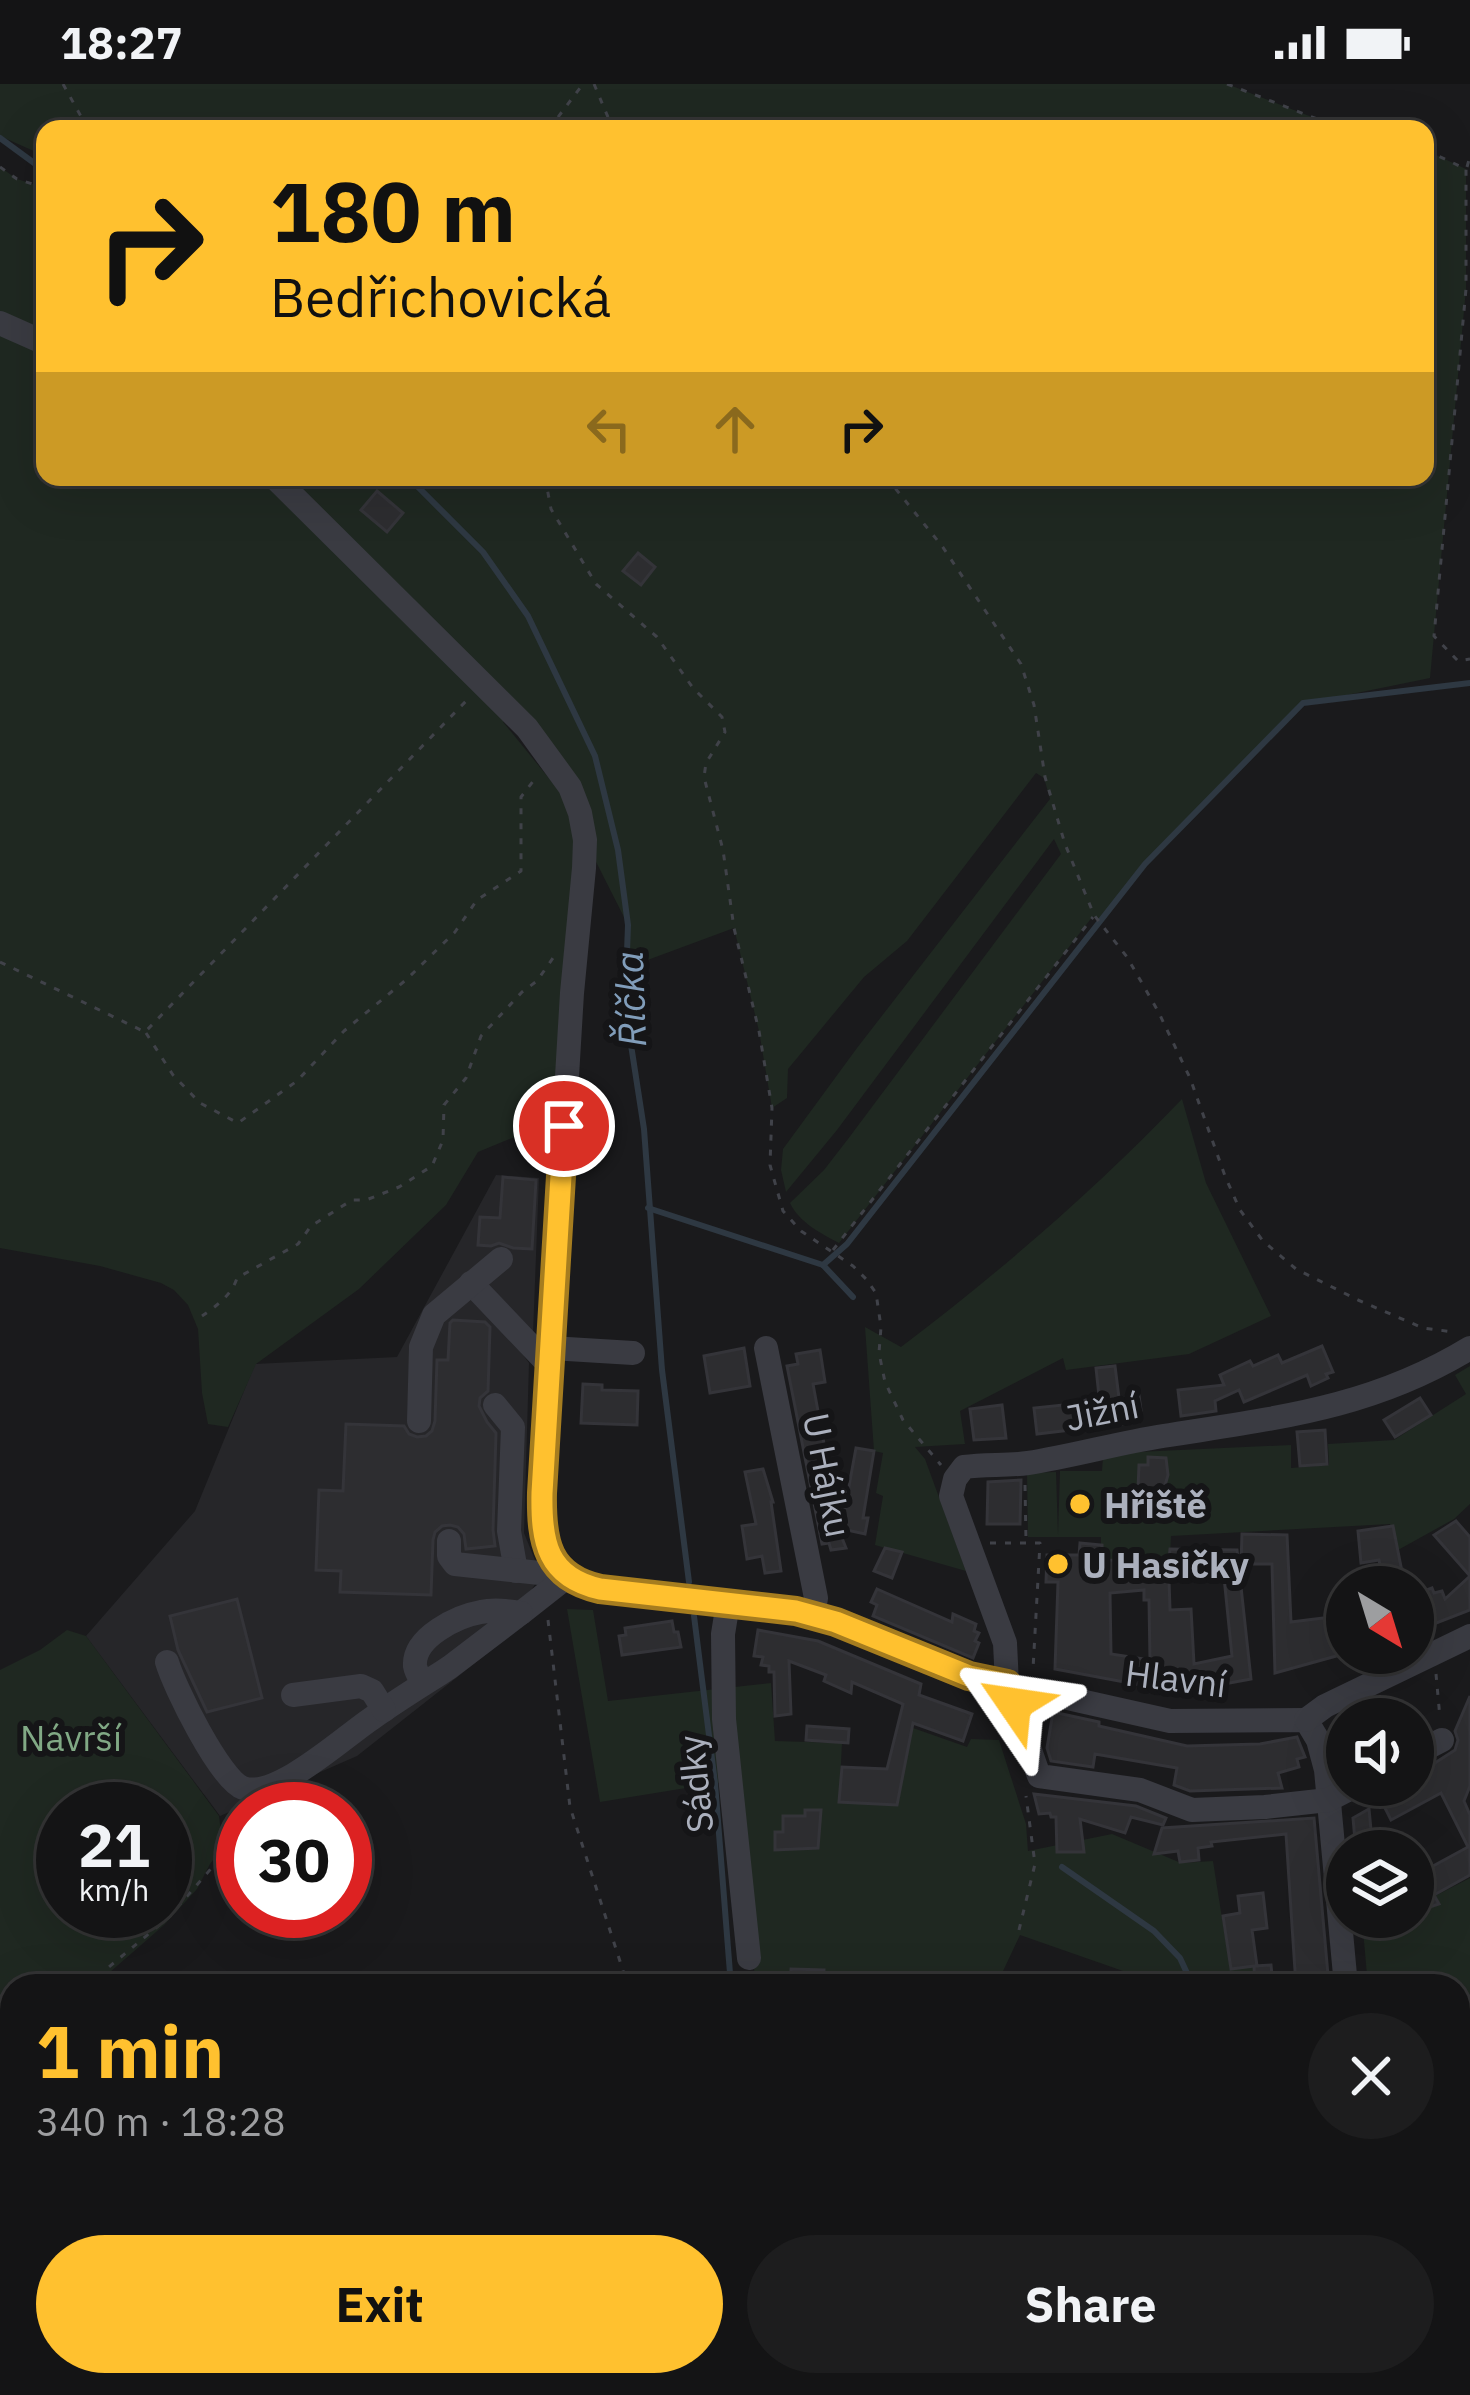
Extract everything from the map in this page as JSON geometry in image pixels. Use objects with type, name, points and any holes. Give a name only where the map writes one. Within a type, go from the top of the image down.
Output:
[{"type":"street","points":[[0,322],[36,340]]},
{"type":"street","points":[[166,1662],[221,1767],[247,1790],[263,1788],[296,1772],[424,1684],[568,1576],[552,1558],[543,1532],[542,1493],[585,840],[580,813],[570,787],[527,728],[283,486]]},
{"type":"street","points":[[419,1420],[422,1343],[436,1311],[501,1258]]},
{"type":"street","points":[[471,1282],[550,1357],[633,1353]]},
{"type":"street","name":"Jižní","points":[[955,1478],[964,1467],[1024,1463],[1160,1436],[1275,1420],[1358,1400],[1403,1384],[1468,1341]]},
{"type":"street","name":"U Hájku","points":[[766,1348],[816,1598],[813,1616]]},
{"type":"street","points":[[495,1405],[513,1425],[509,1538],[516,1571]]},
{"type":"street","points":[[955,1478],[951,1496],[989,1595],[1004,1643],[1007,1684],[1040,1776],[1140,1790],[1192,1810],[1326,1800]]},
{"type":"street","name":"Hlavní","points":[[449,1541],[448,1556],[455,1564],[568,1576],[600,1589],[783,1609],[969,1676],[1170,1721],[1306,1720]]},
{"type":"street","name":"Sádky","points":[[728,1603],[723,1634],[724,1719],[749,1958]]},
{"type":"street","points":[[424,1684],[416,1659],[432,1636],[477,1612],[521,1613]]},
{"type":"street","points":[[1434,1654],[1470,1636]]},
{"type":"street","points":[[1326,1770],[1318,1740],[1306,1720],[1392,1674]]},
{"type":"street","points":[[293,1695],[362,1685],[384,1710]]},
{"type":"street","points":[[1434,1744],[1442,1740]]},
{"type":"street","points":[[1329,1806],[1345,1974]]},
{"type":"path","points":[[63,84],[83,120]]},
{"type":"path","points":[[556,120],[584,84]]},
{"type":"path","points":[[594,84],[610,120]]},
{"type":"path","points":[[1227,84],[1320,120]]},
{"type":"path","points":[[1434,155],[1466,169]]},
{"type":"path","points":[[1470,156],[1466,169],[1466,289],[1434,636],[1458,661],[1470,659]]},
{"type":"path","points":[[0,167],[36,185]]},
{"type":"path","points":[[547,486],[551,509],[596,584],[657,637],[693,688],[722,717],[725,732],[706,763],[704,777],[759,1030],[772,1108],[770,1165],[784,1211],[801,1231],[853,1266],[876,1294],[885,1382],[903,1420],[955,1478]]},
{"type":"path","points":[[893,486],[942,546],[1021,664],[1065,844],[1094,915],[1127,957],[1158,1011],[1190,1078],[1240,1210],[1263,1241],[1296,1269],[1423,1328],[1468,1341]]},
{"type":"path","points":[[145,1032],[483,684]]},
{"type":"path","points":[[0,962],[145,1032],[173,1075],[200,1103],[238,1123],[297,1081],[344,1031],[455,932],[477,900],[521,871],[521,797],[551,758]]},
{"type":"path","points":[[832,1252],[1094,915]]},
{"type":"path","points":[[202,1316],[217,1306],[237,1278],[298,1244],[311,1226],[352,1200],[366,1200],[399,1186],[432,1166],[443,1140],[444,1105],[466,1078],[481,1036],[537,981],[556,954],[566,950],[568,933],[577,928]]},
{"type":"path","points":[[1024,1463],[1026,1543]]},
{"type":"path","points":[[968,1543],[1040,1543],[1036,1675]]},
{"type":"path","points":[[545,1594],[570,1807],[624,1974]]},
{"type":"path","points":[[1434,1668],[1442,1740]]},
{"type":"path","points":[[1019,1930],[1035,1864],[1027,1775],[1040,1776]]},
{"type":"path","points":[[100,1974],[169,1917],[216,1863]]},
{"type":"shaded area","points":[[496,1175],[539,1178],[533,1334],[518,1348],[529,1363],[524,1533],[537,1565],[536,1583],[525,1599],[536,1615],[357,1756],[298,1782],[216,1782],[216,1811],[86,1636],[195,1511],[255,1364],[397,1357]]},
{"type":"green space","points":[[0,84],[1227,84],[1320,120],[36,120],[36,152],[0,136]]},
{"type":"green space","points":[[1436,155],[1466,169],[1466,289],[1430,678],[1303,704],[1145,864],[1099,923],[1093,916],[839,1243],[804,1221],[790,1203],[824,1170],[1061,854],[1054,839],[786,1192],[783,1149],[1050,799],[1044,778],[1036,773],[907,941],[864,977],[788,1069],[787,1098],[772,1108],[734,928],[626,968],[628,925],[585,840],[580,813],[512,714],[503,722],[561,793],[572,819],[577,852],[556,1120],[478,1152],[446,1205],[359,1289],[256,1364],[228,1427],[208,1424],[198,1329],[188,1305],[174,1290],[100,1266],[0,1248],[0,167],[36,185],[36,486],[1434,486]]},
{"type":"green space","points":[[1182,1099],[1206,1183],[1271,1316],[1189,1354],[1066,1370],[1063,1358],[960,1411],[965,1444],[915,1447],[925,1459],[966,1571],[875,1545],[883,1496],[876,1493],[883,1453],[874,1451],[865,1327],[901,1347],[1046,1229]]},
{"type":"green space","points":[[1470,1366],[1470,1504],[1454,1519],[1398,1550],[1390,1524],[1171,1536],[1170,1558],[1101,1560],[1101,1537],[1028,1537],[1027,1473],[1056,1472],[1058,1535],[1060,1471],[1102,1471],[1103,1458],[1137,1452],[1291,1445],[1291,1468],[1329,1465],[1328,1444],[1394,1440],[1466,1394],[1455,1375]]},
{"type":"green space","points":[[567,1609],[593,1610],[608,1701],[771,1683],[775,1741],[842,1743],[839,1802],[897,1805],[913,1728],[967,1747],[971,1739],[999,1740],[1026,1824],[1028,1851],[1112,1834],[1181,1863],[1213,1861],[1230,1969],[1256,1966],[1257,1974],[1132,1974],[1020,1935],[1002,1974],[755,1974],[729,1781],[600,1802]]},
{"type":"green space","name":"Návrší","points":[[67,1630],[86,1636],[216,1812],[216,1856],[192,1894],[192,1782],[36,1782],[36,1938],[149,1938],[108,1974],[0,1974],[0,1670]]},
{"type":"green space","points":[[1470,1878],[1470,1974],[1367,1974],[1364,1938],[1434,1938],[1434,1896]]},
{"type":"building","points":[[377,491],[403,513],[387,532],[361,510]]},
{"type":"building","points":[[638,553],[655,567],[641,585],[623,571]]},
{"type":"building","points":[[503,1177],[536,1180],[532,1249],[478,1245],[480,1217],[500,1218]]},
{"type":"building","points":[[453,1320],[485,1322],[490,1327],[488,1391],[479,1406],[496,1433],[495,1546],[466,1549],[458,1527],[442,1526],[433,1540],[431,1595],[340,1592],[341,1571],[316,1570],[319,1490],[343,1491],[346,1424],[404,1426],[417,1437],[432,1431],[437,1360],[448,1360]]},
{"type":"building","points":[[1322,1346],[1333,1372],[1326,1374],[1328,1378],[1311,1386],[1307,1375],[1244,1402],[1239,1390],[1215,1401],[1216,1411],[1181,1416],[1178,1390],[1224,1385],[1220,1375],[1250,1361],[1253,1366],[1278,1355],[1282,1363]]},
{"type":"building","points":[[744,1348],[750,1386],[710,1393],[704,1356]]},
{"type":"building","points":[[820,1350],[825,1382],[813,1384],[843,1519],[856,1448],[874,1451],[863,1518],[868,1518],[865,1534],[838,1528],[846,1548],[831,1550],[829,1543],[822,1544],[787,1366],[798,1364],[796,1354]]},
{"type":"building","points":[[1115,1366],[1119,1398],[1139,1396],[1138,1422],[1037,1434],[1034,1408],[1083,1403],[1082,1399],[1099,1396],[1096,1368]]},
{"type":"building","points":[[583,1384],[638,1391],[637,1425],[581,1423]]},
{"type":"building","points":[[1420,1398],[1431,1415],[1395,1437],[1384,1420]]},
{"type":"building","points":[[1002,1405],[1006,1438],[974,1440],[970,1409]]},
{"type":"building","points":[[1325,1430],[1327,1464],[1300,1466],[1297,1432]]},
{"type":"building","points":[[1148,1457],[1166,1458],[1164,1489],[1138,1489],[1139,1465],[1148,1465]]},
{"type":"building","points":[[763,1469],[773,1502],[781,1571],[765,1573],[762,1556],[747,1559],[742,1526],[756,1524],[745,1472]]},
{"type":"building","points":[[1021,1480],[1020,1524],[987,1524],[988,1482]]},
{"type":"building","points":[[1456,1521],[1470,1537],[1470,1576],[1434,1535]]},
{"type":"building","points":[[1393,1526],[1401,1566],[1380,1566],[1379,1560],[1361,1563],[1358,1531]]},
{"type":"building","points":[[1242,1534],[1287,1535],[1291,1622],[1326,1618],[1326,1659],[1275,1673],[1272,1564],[1241,1564]]},
{"type":"building","points":[[1080,1543],[1102,1545],[1102,1560],[1169,1561],[1170,1549],[1237,1550],[1251,1679],[1167,1690],[1055,1669],[1058,1582],[1046,1582],[1047,1555],[1079,1555]],"holes":[[[1224,1577],[1232,1656],[1194,1664],[1191,1609],[1170,1610],[1169,1580]],[[1144,1590],[1144,1600],[1149,1600],[1150,1660],[1111,1654],[1110,1593]]]},
{"type":"building","points":[[885,1548],[902,1552],[892,1578],[874,1571]]},
{"type":"building","points":[[1470,1576],[1470,1610],[1434,1624],[1434,1593],[1442,1591],[1445,1599]]},
{"type":"building","points":[[877,1589],[952,1622],[953,1614],[976,1624],[975,1641],[979,1643],[973,1658],[873,1616],[877,1605],[871,1602]]},
{"type":"building","points":[[237,1599],[262,1698],[207,1712],[178,1650],[170,1616]]},
{"type":"building","points":[[672,1621],[681,1647],[622,1655],[619,1636],[626,1635],[625,1628]]},
{"type":"building","points":[[758,1630],[818,1641],[921,1684],[919,1695],[972,1714],[963,1741],[913,1723],[897,1805],[839,1802],[842,1767],[887,1769],[903,1704],[852,1682],[851,1693],[824,1681],[826,1675],[789,1661],[791,1714],[775,1716],[774,1672],[761,1665],[763,1657],[754,1656]]},
{"type":"building","points":[[1470,1696],[1470,1786],[1464,1801],[1470,1815],[1470,1875],[1434,1895],[1434,1866],[1468,1847],[1441,1793],[1434,1797],[1434,1764],[1455,1750],[1455,1731]]},
{"type":"building","points":[[1053,1712],[1187,1746],[1260,1744],[1297,1737],[1305,1757],[1297,1759],[1299,1767],[1278,1773],[1282,1788],[1190,1791],[1174,1785],[1177,1768],[1095,1754],[1093,1767],[1051,1761],[1047,1748]]},
{"type":"building","points":[[807,1726],[849,1729],[848,1743],[806,1740]]},
{"type":"building","points":[[1034,1794],[1136,1806],[1166,1818],[1163,1825],[1131,1817],[1125,1833],[1080,1819],[1084,1852],[1057,1852],[1056,1817],[1039,1814]]},
{"type":"building","points":[[1384,1806],[1417,1806],[1391,1820]]},
{"type":"building","points":[[1369,1809],[1371,1830],[1354,1830],[1353,1818]]},
{"type":"building","points":[[805,1810],[821,1810],[818,1848],[775,1850],[775,1832],[783,1832],[783,1816],[805,1816]]},
{"type":"building","points":[[1314,1818],[1328,1974],[1295,1974],[1286,1834],[1211,1842],[1212,1846],[1198,1848],[1199,1860],[1180,1862],[1178,1851],[1154,1854],[1162,1828]]},
{"type":"building","points":[[1263,1893],[1267,1928],[1252,1930],[1257,1966],[1271,1965],[1272,1974],[1254,1974],[1254,1966],[1231,1969],[1223,1916],[1240,1913],[1238,1896]]},
{"type":"building","points":[[791,1969],[824,1970],[824,1974],[791,1974]]},
{"type":"waterway","name":"Říčka","points":[[0,138],[36,164]]},
{"type":"waterway","name":"Říčka","points":[[417,486],[483,552],[528,616],[595,756],[618,850],[628,925],[625,1006],[644,1129],[662,1370],[689,1582]]},
{"type":"waterway","points":[[823,1265],[847,1244],[1145,864],[1303,703],[1470,683]]},
{"type":"waterway","points":[[648,1208],[823,1265],[853,1297]]},
{"type":"waterway","name":"Říčka","points":[[694,1616],[715,1783],[730,1974]]},
{"type":"waterway","points":[[1062,1867],[1154,1931],[1180,1958],[1187,1974]]},
{"type":"place","name":"Hřiště","points":[[1080,1504]]},
{"type":"place","name":"U Hasičky","points":[[1058,1564]]},
{"type":"route","points":[[564,1126],[542,1493],[543,1532],[556,1564],[575,1581],[600,1589],[783,1609],[836,1622],[969,1676],[1007,1684],[1014,1704]]}]
